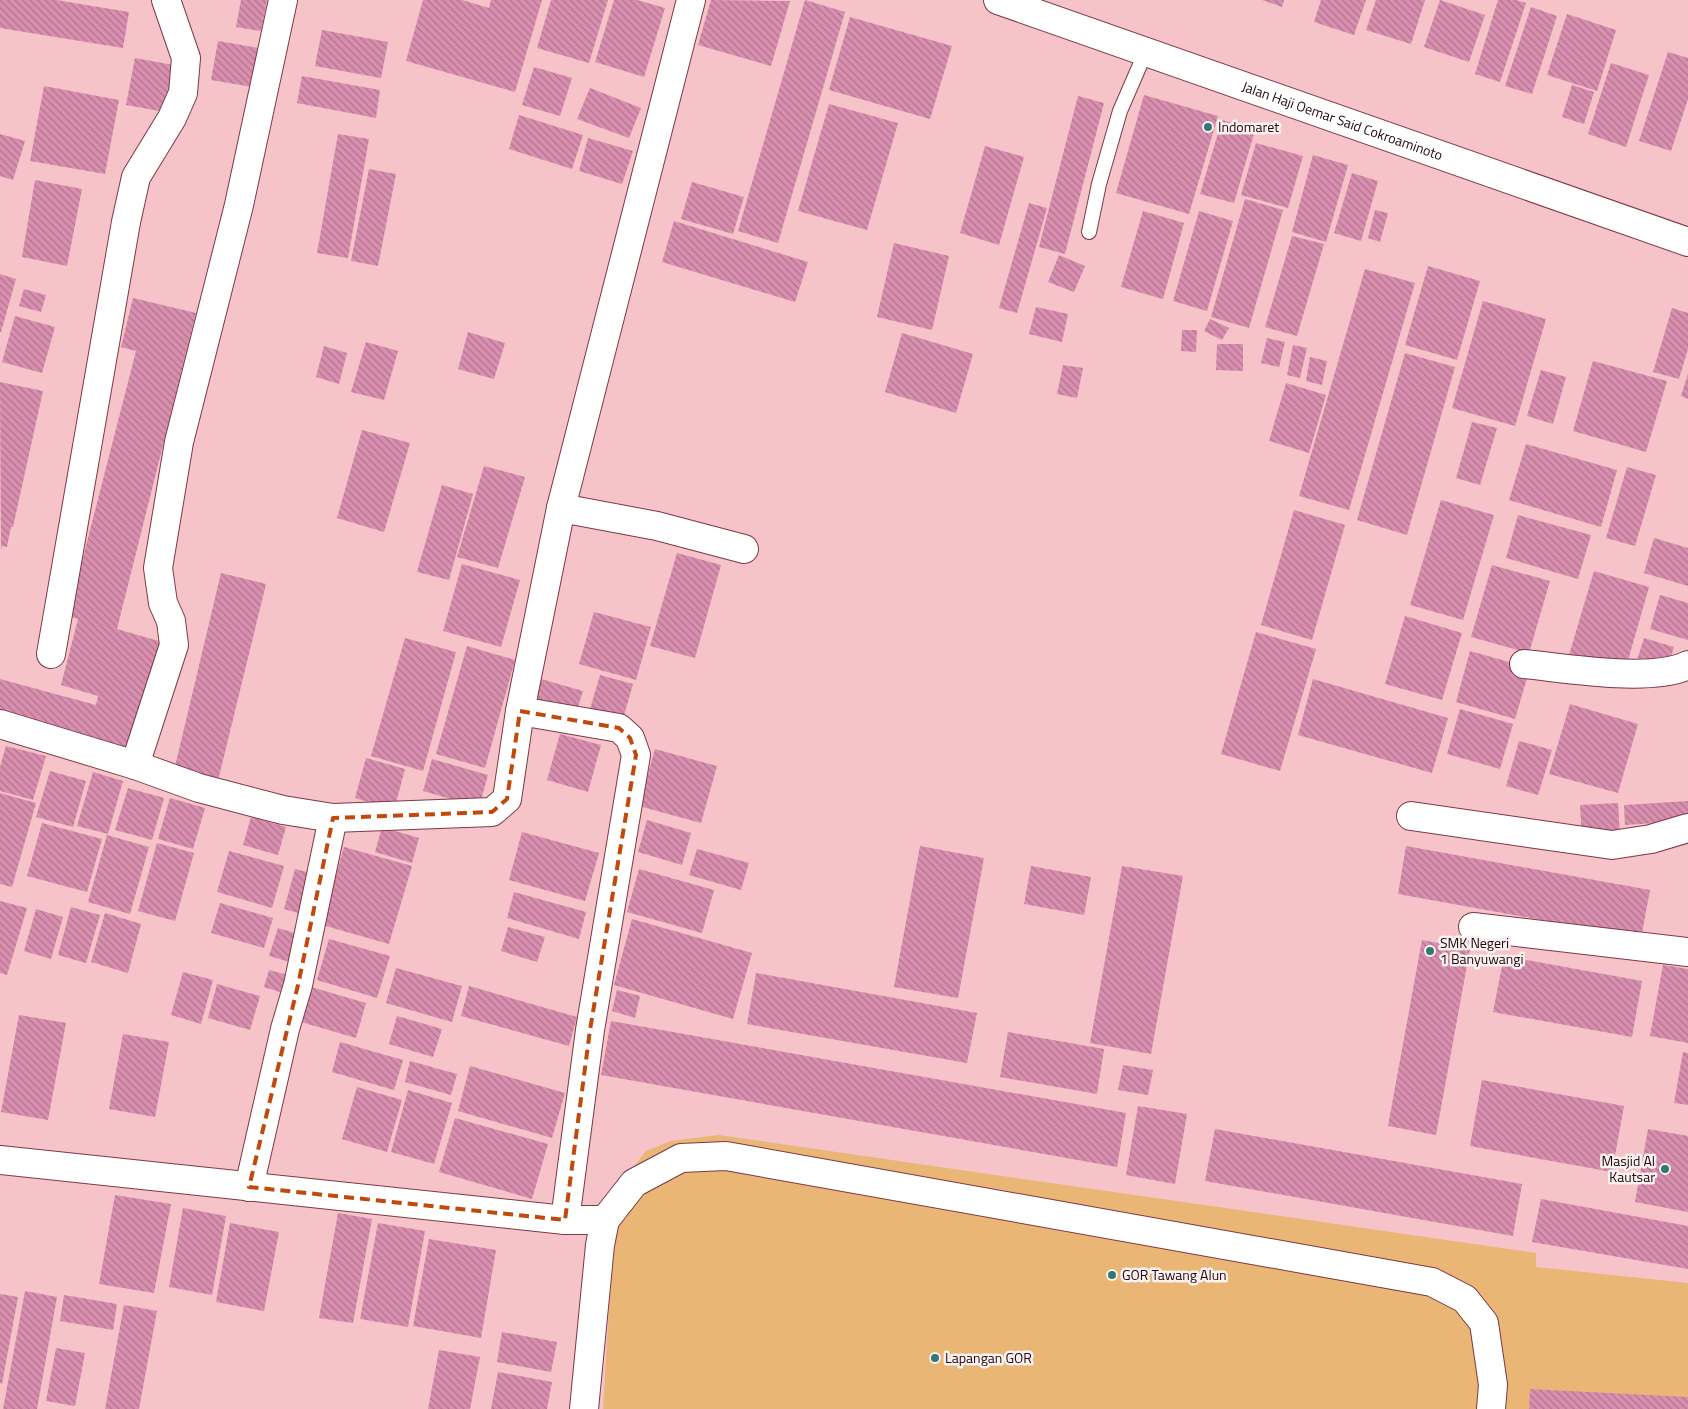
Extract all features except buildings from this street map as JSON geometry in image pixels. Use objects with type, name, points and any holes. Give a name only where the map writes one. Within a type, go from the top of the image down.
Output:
[{"type":"street","points":[[51,654],[126,222],[136,177],[172,118],[183,92],[186,58],[166,0]]},
{"type":"street","points":[[135,765],[174,645],[171,621],[163,603],[158,568],[179,442],[239,205],[282,0]]},
{"type":"street","points":[[0,724],[135,765],[199,788],[265,805],[333,818],[492,812],[507,799],[520,711],[561,508],[691,0]]},
{"type":"street","name":"Jalan Haji Oemar Said Cokroaminoto","points":[[998,0],[1688,242]]},
{"type":"street","points":[[561,508],[657,526],[744,549]]},
{"type":"street","points":[[1524,664],[1634,674],[1678,671],[1688,666]]},
{"type":"street","points":[[520,711],[618,728],[630,738],[636,755],[590,1030],[565,1220]]},
{"type":"street","points":[[1411,816],[1612,845],[1651,838],[1688,828]]},
{"type":"street","points":[[249,1187],[285,1029],[298,985],[333,818]]},
{"type":"street","points":[[1473,927],[1688,952]]},
{"type":"street","points":[[584,1409],[600,1245],[605,1220],[634,1183],[682,1158],[726,1156],[1432,1282],[1465,1299],[1484,1323],[1493,1385],[1491,1409]]},
{"type":"street","points":[[0,1160],[565,1220],[605,1220]]},
{"type":"lane","points":[[1090,232],[1099,184],[1120,112],[1146,51]]},
{"type":"highlighted area","points":[[520,711],[619,728],[630,738],[636,755],[590,1030],[565,1220],[249,1187],[298,985],[333,818],[492,812],[507,799]]},
{"type":"shaded area","name":"GOR Tawang Alun","points":[[719,1135],[1536,1253],[1536,1267],[1688,1283],[1688,1409],[603,1409],[614,1227],[631,1170],[646,1151],[671,1141]]},
{"type":"place","name":"Indomaret","points":[[1208,127]]},
{"type":"place","name":"SMK Negeri 1 Banyuwangi","points":[[1430,951]]},
{"type":"place","name":"Masjid Al Kautsar","points":[[1665,1169]]},
{"type":"place","name":"GOR Tawang Alun","points":[[1112,1275]]},
{"type":"place","name":"Lapangan GOR","points":[[935,1358]]}]
